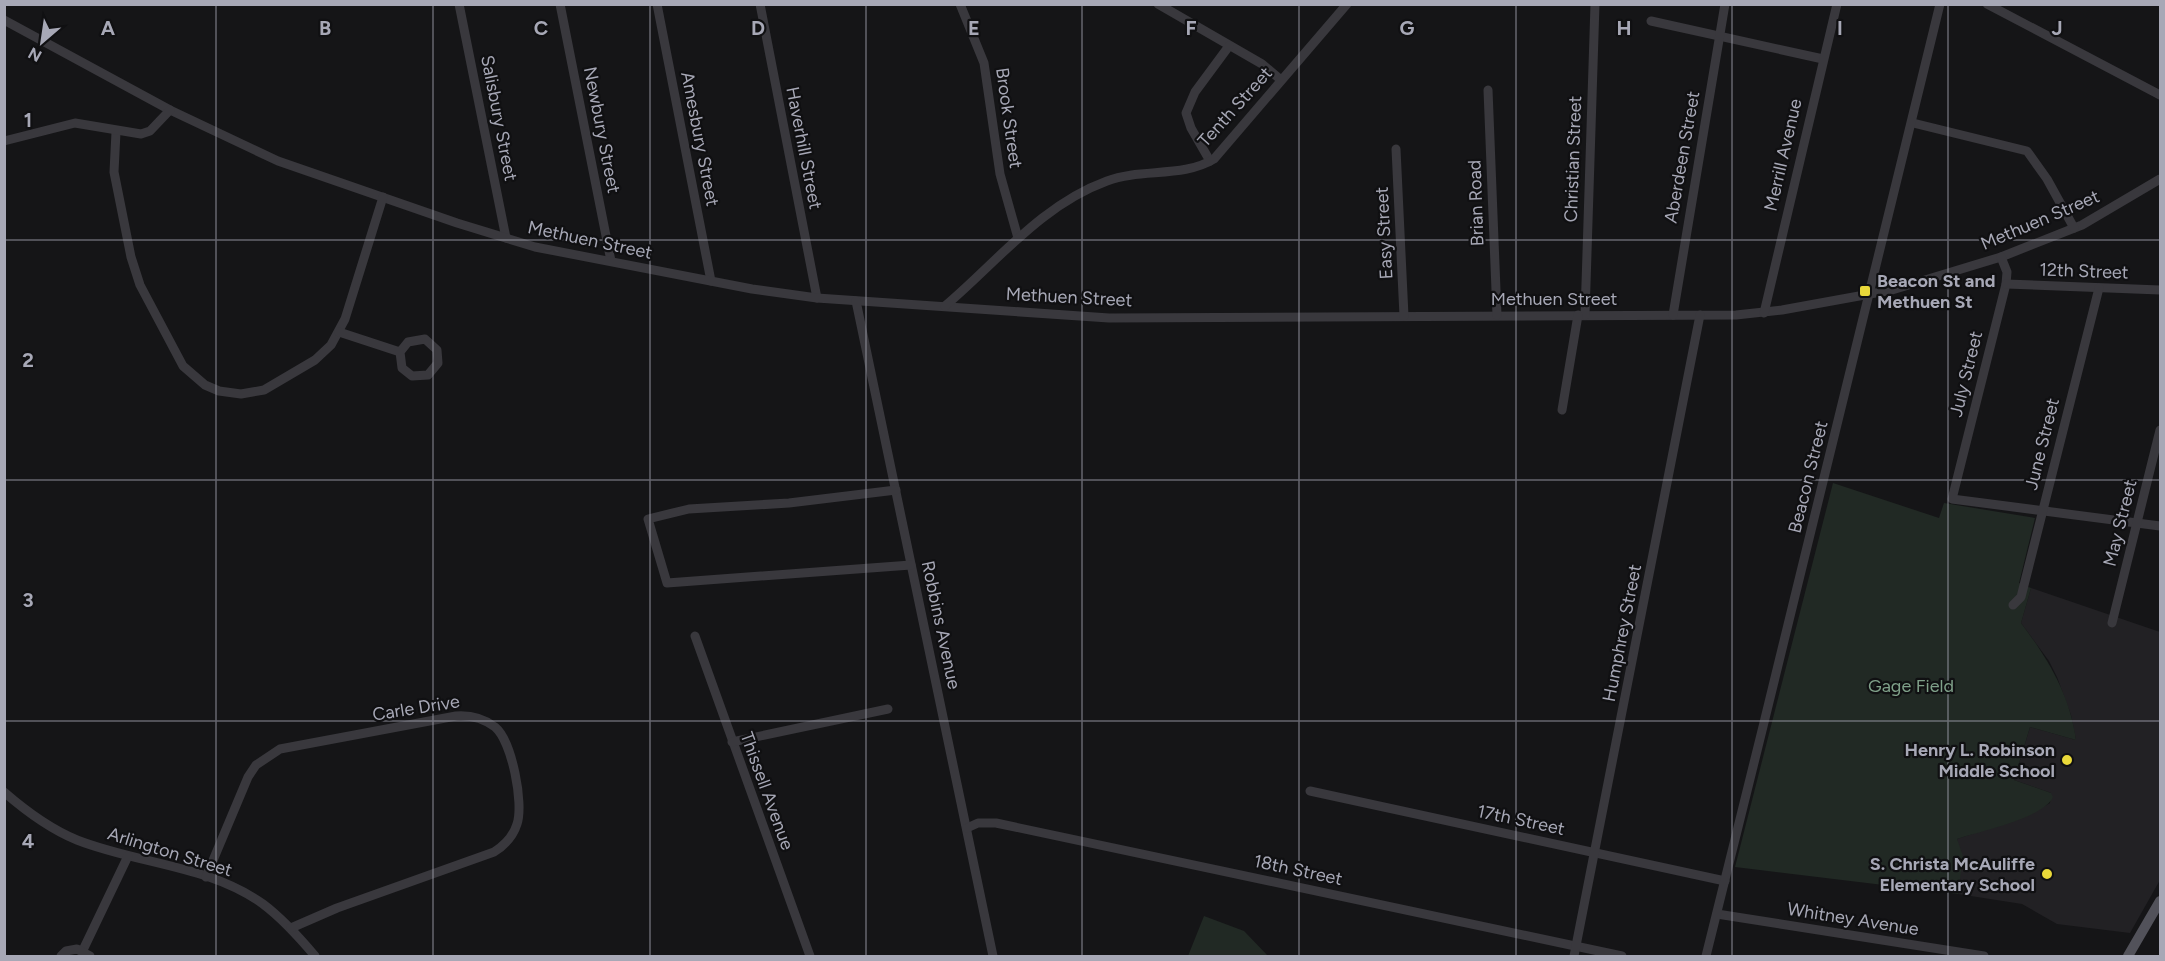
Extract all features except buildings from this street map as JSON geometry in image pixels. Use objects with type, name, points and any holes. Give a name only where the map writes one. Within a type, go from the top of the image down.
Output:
[{"type":"main road","points":[[2128,957],[2160,901]]},
{"type":"street","name":"Salisbury Street","points":[[459,4],[506,238]]},
{"type":"street","name":"Newbury Street","points":[[560,4],[611,261]]},
{"type":"street","name":"Amesbury Street","points":[[657,4],[711,281]]},
{"type":"street","name":"Haverhill Street","points":[[760,4],[817,298]]},
{"type":"street","name":"Brook Street","points":[[960,4],[984,63],[1000,174],[1018,238]]},
{"type":"street","points":[[1158,4],[1262,64],[1281,80]]},
{"type":"street","name":"Tenth Street","points":[[945,306],[1018,238],[1067,201],[1107,181],[1195,167],[1210,161],[1229,144],[1347,4]]},
{"type":"street","name":"Christian Street","points":[[1562,410],[1581,315],[1594,4]]},
{"type":"street","name":"Aberdeen Street","points":[[1673,315],[1725,4]]},
{"type":"street","name":"Merrill Avenue","points":[[1764,312],[1837,4]]},
{"type":"street","name":"Beacon Street","points":[[1706,957],[1913,123],[1940,4]]},
{"type":"street","points":[[1987,4],[2160,94]]},
{"type":"street","name":"Methuen Street","points":[[4,20],[170,110],[259,154],[506,238],[711,281],[817,298],[856,301],[1108,318],[1700,315],[1764,312],[1871,294],[2001,257],[2074,228],[2160,179]]},
{"type":"street","points":[[1651,21],[1823,59]]},
{"type":"street","points":[[1210,161],[1186,115],[1196,92],[1229,46]]},
{"type":"street","name":"Brian Road","points":[[1488,90],[1497,315]]},
{"type":"street","points":[[4,141],[67,124],[83,124],[116,132],[146,133],[170,110]]},
{"type":"street","points":[[1913,123],[2027,151],[2047,179],[2074,228]]},
{"type":"street","points":[[116,132],[114,172],[133,266],[179,361],[192,376],[219,391],[241,394],[256,392],[281,381],[315,360],[331,345],[339,332],[383,197]]},
{"type":"street","name":"Easy Street","points":[[1396,149],[1404,316]]},
{"type":"street","name":"July Street","points":[[2001,257],[2007,272],[2006,284],[1952,499],[2042,510]]},
{"type":"street","name":"12th Street","points":[[2006,284],[2160,290]]},
{"type":"street","name":"June Street","points":[[2013,605],[2021,597],[2099,288]]},
{"type":"street","name":"Robbins Avenue","points":[[856,301],[993,957]]},
{"type":"street","name":"Humphrey Street","points":[[1574,957],[1700,315]]},
{"type":"street","points":[[339,332],[400,352]]},
{"type":"street","points":[[424,339],[437,350],[438,363],[428,375],[412,376],[402,368],[400,352],[412,340],[424,339]]},
{"type":"street","name":"May Street","points":[[2112,623],[2160,430]]},
{"type":"street","points":[[896,490],[789,503],[689,509],[648,519],[667,584],[911,565]]},
{"type":"street","points":[[2042,510],[2160,526]]},
{"type":"street","name":"Thissell Avenue","points":[[695,636],[810,957]]},
{"type":"street","points":[[732,742],[888,709]]},
{"type":"street","name":"Carle Drive","points":[[206,877],[248,777],[261,760],[280,749],[301,743],[456,716],[470,715],[496,728],[510,750],[519,806],[518,821],[505,845],[494,852],[337,908],[291,928]]},
{"type":"street","name":"17th Street","points":[[1310,791],[1725,881]]},
{"type":"street","name":"Arlington Street","points":[[4,792],[28,813],[62,833],[128,856],[206,877],[262,903],[291,928],[315,957]]},
{"type":"street","name":"18th Street","points":[[967,828],[978,823],[996,823],[1576,945],[1622,957]]},
{"type":"street","points":[[61,957],[72,949],[86,953],[128,856]]},
{"type":"street","name":"Whitney Avenue","points":[[1717,914],[1984,957]]},
{"type":"shaded area","points":[[2031,588],[2160,632],[2160,880],[2130,933],[2057,924],[2022,904],[1958,894],[1960,862],[1957,839],[2029,815],[2050,803],[2051,793],[2014,780],[2030,727],[2076,740],[2071,715],[2057,677],[2049,661],[2021,623]]},
{"type":"green space","name":"Gage Field","points":[[1833,483],[1939,518],[1944,503],[2035,518],[2019,583],[2031,588],[2021,623],[2056,678],[2069,708],[2076,740],[2030,727],[2014,780],[2051,793],[2053,797],[2047,805],[2025,817],[1957,839],[1963,856],[1958,894],[1735,867]]},
{"type":"green space","points":[[1204,916],[1244,931],[1268,956],[1188,956]]},
{"type":"place","name":"Beacon St and Methuen St","points":[[1865,291]]},
{"type":"place","name":"Henry L. Robinson Middle School","points":[[2067,760]]},
{"type":"place","name":"S. Christa McAuliffe Elementary School","points":[[2047,874]]}]
